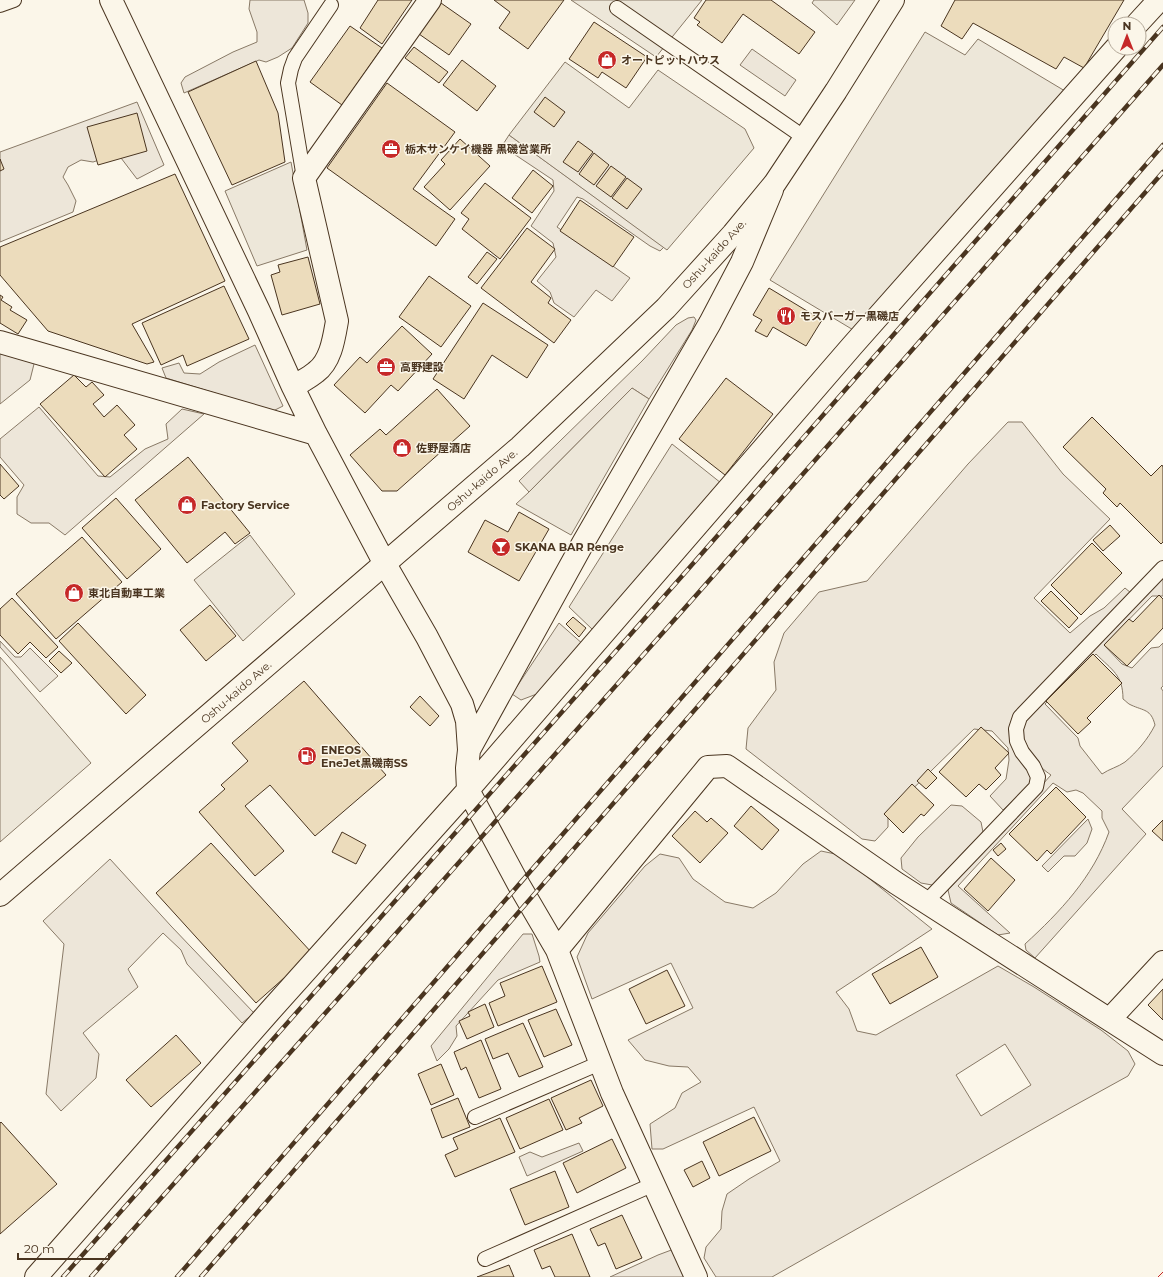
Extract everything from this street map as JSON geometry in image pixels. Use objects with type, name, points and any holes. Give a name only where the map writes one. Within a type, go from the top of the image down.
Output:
[{"type":"street","points":[[111,0],[316,434],[462,704],[467,721],[469,750],[467,768],[468,790],[557,950],[612,1093],[696,1277]]},
{"type":"street","points":[[293,387],[317,372],[326,360],[334,339],[337,321],[304,178],[430,0]]},
{"type":"street","name":"Oshu-kaido Ave.","points":[[0,895],[520,447],[666,308],[733,234],[775,183],[893,0]]},
{"type":"street","points":[[1144,16],[1159,0]]},
{"type":"street","points":[[36,1277],[269,1012],[468,790],[852,346],[1109,56]]},
{"type":"street","points":[[469,750],[583,543],[708,327],[742,262],[775,183]]},
{"type":"street","points":[[0,342],[316,434]]},
{"type":"street","points":[[557,950],[708,767],[727,766],[896,883],[1163,1054]]},
{"type":"street","points":[[1110,1019],[1163,962]]},
{"type":"lane","points":[[0,5],[14,0]]},
{"type":"lane","points":[[304,178],[288,83],[295,58],[331,5]]},
{"type":"lane","points":[[617,8],[805,138]]},
{"type":"lane","points":[[926,902],[1036,787],[1038,777],[1033,766],[1022,752],[1017,741],[1016,729],[1020,717],[1163,568]]},
{"type":"lane","points":[[475,1117],[600,1063]]},
{"type":"lane","points":[[485,1259],[654,1184]]},
{"type":"shaded area","points":[[250,0],[304,0],[308,13],[308,23],[292,48],[278,57],[266,62],[259,60],[184,93],[181,83],[185,77],[233,52],[257,42],[257,32],[249,9]]},
{"type":"shaded area","points":[[571,0],[702,0],[656,57]]},
{"type":"shaded area","points":[[814,0],[855,0],[837,25],[812,3]]},
{"type":"shaded area","points":[[925,32],[965,55],[978,39],[1065,91],[855,331],[770,280]]},
{"type":"shaded area","points":[[752,49],[796,80],[785,96],[740,65]]},
{"type":"shaded area","points":[[565,62],[629,108],[658,70],[745,129],[754,148],[667,250],[509,135]]},
{"type":"shaded area","points":[[137,102],[164,165],[137,179],[118,154],[93,162],[81,160],[68,167],[63,177],[76,201],[73,212],[0,242],[0,152]]},
{"type":"shaded area","points":[[509,135],[664,247],[660,251],[650,246],[583,199],[577,197],[557,227],[630,278],[612,301],[596,290],[574,317],[554,303],[550,292],[537,281],[556,257],[553,243],[531,226],[554,191],[553,180],[502,146]]},
{"type":"shaded area","points":[[291,162],[307,250],[257,266],[225,191]]},
{"type":"shaded area","points":[[694,317],[696,320],[692,330],[649,399],[632,388],[529,492],[519,481],[642,361],[676,325],[688,318]]},
{"type":"shaded area","points":[[255,345],[283,406],[273,411],[166,378],[162,368],[179,363],[184,373],[200,374],[219,362]]},
{"type":"shaded area","points":[[0,349],[35,360],[30,380],[0,404]]},
{"type":"shaded area","points":[[632,388],[649,399],[571,535],[516,504],[529,492]]},
{"type":"shaded area","points":[[39,407],[98,476],[110,477],[145,449],[168,439],[166,424],[182,409],[204,414],[65,535],[49,523],[31,523],[17,514],[17,497],[24,485],[0,457],[0,439]]},
{"type":"shaded area","points":[[1008,422],[1022,422],[1063,474],[1110,519],[1034,598],[1070,633],[1090,616],[1104,608],[1125,588],[1131,593],[1163,579],[1163,596],[1152,596],[1104,645],[1122,664],[1132,668],[1151,648],[1159,647],[1163,643],[1163,686],[1161,688],[1163,691],[1163,766],[1122,809],[1146,834],[1035,958],[1026,950],[1025,944],[1063,906],[1085,879],[1109,832],[1102,818],[1102,811],[1083,793],[1076,790],[1067,792],[1053,783],[958,886],[1010,933],[998,935],[951,903],[948,890],[1051,775],[1036,762],[1032,756],[1014,717],[1011,723],[1010,736],[1032,778],[1029,786],[1003,810],[990,796],[1006,779],[1009,760],[1008,748],[992,731],[974,729],[888,813],[888,827],[875,841],[862,839],[746,749],[748,728],[776,690],[774,662],[784,633],[819,592],[867,581],[968,464]],"holes":[[[1096,654],[1119,678],[1123,699],[1130,705],[1149,713],[1155,725],[1138,750],[1125,762],[1102,774],[1080,746],[1078,738],[1045,704]]]},
{"type":"shaded area","points":[[672,444],[721,483],[593,630],[569,607]]},
{"type":"shaded area","points":[[250,535],[295,594],[243,641],[194,580]]},
{"type":"shaded area","points":[[559,623],[584,645],[542,692],[521,700],[512,694]]},
{"type":"shaded area","points":[[0,641],[15,657],[21,657],[30,648],[58,676],[40,692],[0,647]]},
{"type":"shaded area","points":[[0,657],[91,763],[0,842]]},
{"type":"shaded area","points":[[951,805],[962,806],[981,822],[983,832],[932,885],[921,883],[902,869],[901,858],[918,837]]},
{"type":"shaded area","points":[[1088,819],[1092,829],[1087,843],[1075,856],[1064,856],[1048,872],[1042,866]]},
{"type":"shaded area","points":[[821,851],[840,855],[932,929],[836,992],[849,1009],[857,1031],[876,1035],[998,966],[1101,1030],[1128,1051],[1135,1064],[1128,1076],[772,1277],[716,1277],[704,1258],[706,1247],[721,1229],[722,1211],[727,1194],[780,1161],[754,1107],[663,1149],[652,1149],[650,1124],[675,1108],[682,1093],[701,1082],[688,1067],[669,1066],[645,1060],[628,1040],[693,1008],[671,963],[592,999],[577,957],[588,933],[645,866],[660,854],[679,858],[693,879],[725,902],[753,908],[776,893],[803,864]],"holes":[[[1005,1044],[1031,1085],[981,1116],[956,1075]]]},
{"type":"shaded area","points":[[110,859],[171,926],[254,1013],[242,1023],[187,964],[181,950],[163,933],[128,969],[138,987],[83,1033],[99,1054],[96,1078],[61,1111],[46,1094],[64,944],[43,921]]},
{"type":"shaded area","points":[[523,934],[532,934],[540,962],[498,980],[456,1026],[457,1036],[449,1049],[437,1061],[431,1046]]},
{"type":"shaded area","points":[[579,1143],[583,1151],[527,1176],[519,1157],[530,1152],[542,1157]]},
{"type":"shaded area","points":[[674,1249],[687,1277],[610,1277],[658,1255]]},
{"type":"building","points":[[378,0],[412,0],[382,44],[360,28]]},
{"type":"building","points":[[494,0],[564,0],[528,49],[499,28],[510,12]]},
{"type":"building","points":[[706,0],[771,0],[815,32],[799,54],[743,14],[722,43],[697,25],[700,22],[694,18]]},
{"type":"building","points":[[955,0],[1124,0],[1115,16],[1107,16],[1107,29],[1084,68],[1064,57],[1056,69],[973,23],[962,39],[941,26]]},
{"type":"building","points":[[441,3],[471,24],[449,55],[419,34]]},
{"type":"building","points":[[594,22],[647,57],[626,88],[602,72],[598,78],[569,59]]},
{"type":"building","points":[[350,26],[382,48],[342,105],[310,82]]},
{"type":"building","points":[[414,47],[448,72],[439,83],[405,58]]},
{"type":"building","points":[[462,60],[496,86],[477,111],[443,85]]},
{"type":"building","points":[[256,61],[278,113],[285,162],[232,185],[188,92]]},
{"type":"building","points":[[387,83],[455,132],[413,189],[455,219],[436,246],[327,168]]},
{"type":"building","points":[[545,97],[565,112],[554,127],[534,112]]},
{"type":"building","points":[[137,113],[147,151],[98,165],[87,127]]},
{"type":"building","points":[[460,139],[490,166],[450,210],[424,187],[445,164],[441,160]]},
{"type":"building","points":[[578,141],[593,152],[578,172],[563,162]]},
{"type":"building","points":[[594,153],[609,165],[594,185],[579,174]]},
{"type":"building","points":[[0,159],[4,169],[0,171]]},
{"type":"building","points":[[611,166],[626,177],[611,197],[596,186]]},
{"type":"building","points":[[533,170],[553,186],[532,213],[512,198]]},
{"type":"building","points":[[175,174],[225,281],[132,324],[154,362],[147,364],[48,331],[0,275],[0,247]]},
{"type":"building","points":[[627,178],[642,189],[627,209],[612,198]]},
{"type":"building","points":[[485,183],[531,218],[500,259],[462,229],[469,219],[461,213]]},
{"type":"building","points":[[580,200],[634,237],[613,267],[560,231]]},
{"type":"building","points":[[527,228],[555,249],[531,282],[551,298],[548,303],[571,320],[554,343],[481,288]]},
{"type":"building","points":[[487,252],[497,259],[477,284],[468,277]]},
{"type":"building","points":[[308,257],[320,304],[282,315],[271,275],[280,272],[278,265]]},
{"type":"building","points":[[429,276],[471,306],[441,347],[399,317]]},
{"type":"building","points":[[224,286],[249,339],[187,366],[183,355],[161,365],[142,323]]},
{"type":"building","points":[[769,288],[822,320],[806,346],[773,327],[767,337],[755,331],[762,320],[753,315]]},
{"type":"building","points":[[0,295],[3,297],[1,300],[12,307],[10,310],[27,320],[18,334],[0,323]]},
{"type":"building","points":[[483,303],[548,345],[527,378],[492,355],[464,399],[433,379]]},
{"type":"building","points":[[402,326],[432,354],[398,391],[391,385],[365,413],[334,385],[360,357],[367,363]]},
{"type":"building","points":[[74,375],[86,387],[92,382],[104,395],[93,404],[104,417],[117,405],[135,425],[124,435],[137,449],[105,477],[40,404]]},
{"type":"building","points":[[726,378],[773,414],[725,475],[679,439]]},
{"type":"building","points":[[437,389],[470,426],[397,491],[382,491],[350,455],[380,429],[386,435]]},
{"type":"building","points":[[1092,417],[1151,476],[1162,465],[1163,542],[1161,544],[1120,503],[1117,507],[1103,493],[1106,489],[1063,447]]},
{"type":"building","points":[[188,457],[250,533],[235,544],[225,532],[187,563],[135,500]]},
{"type":"building","points":[[0,464],[19,486],[4,499],[0,495]]},
{"type":"building","points":[[116,498],[161,549],[127,579],[82,528]]},
{"type":"building","points":[[519,512],[549,529],[519,581],[468,552],[485,520],[508,532]]},
{"type":"building","points":[[1110,525],[1120,536],[1103,551],[1093,540]]},
{"type":"building","points":[[82,537],[122,582],[56,639],[16,594]]},
{"type":"building","points":[[1092,543],[1122,573],[1081,615],[1051,585]]},
{"type":"building","points":[[1051,591],[1078,618],[1069,628],[1041,601]]},
{"type":"building","points":[[1159,595],[1163,599],[1163,628],[1127,666],[1104,645],[1129,619],[1133,622]]},
{"type":"building","points":[[12,598],[58,647],[46,658],[30,642],[18,654],[0,635],[0,609]]},
{"type":"building","points":[[210,605],[236,636],[206,661],[180,630]]},
{"type":"building","points":[[573,617],[586,628],[579,637],[566,624]]},
{"type":"building","points":[[78,623],[146,695],[126,714],[59,641]]},
{"type":"building","points":[[59,651],[72,663],[61,673],[49,661]]},
{"type":"building","points":[[1093,654],[1122,683],[1087,718],[1091,722],[1078,734],[1046,701]]},
{"type":"building","points":[[304,681],[386,775],[315,836],[270,785],[245,806],[284,851],[255,876],[199,812],[225,789],[221,785],[248,761],[232,743]]},
{"type":"building","points":[[420,696],[439,716],[430,726],[410,707]]},
{"type":"building","points":[[981,727],[1009,753],[995,768],[1001,775],[986,790],[979,784],[966,797],[939,772]]},
{"type":"building","points":[[928,769],[937,778],[926,789],[917,781]]},
{"type":"building","points":[[912,784],[934,805],[924,816],[921,814],[903,833],[884,814]]},
{"type":"building","points":[[1056,787],[1086,817],[1051,854],[1047,850],[1037,861],[1009,834]]},
{"type":"building","points":[[751,806],[779,830],[762,850],[734,826]]},
{"type":"building","points":[[695,811],[707,822],[711,818],[728,833],[700,863],[672,836]]},
{"type":"building","points":[[1163,820],[1163,841],[1152,831]]},
{"type":"building","points":[[342,832],[366,845],[356,864],[332,852]]},
{"type":"building","points":[[211,843],[312,953],[256,1003],[156,893]]},
{"type":"building","points":[[1001,843],[1006,849],[998,856],[993,850]]},
{"type":"building","points":[[991,858],[1015,880],[988,911],[964,889]]},
{"type":"building","points":[[921,947],[938,977],[890,1004],[872,974]]},
{"type":"building","points":[[542,966],[557,1002],[498,1026],[489,1003],[505,996],[500,983]]},
{"type":"building","points":[[667,970],[685,1006],[646,1024],[629,989]]},
{"type":"building","points":[[1163,989],[1163,1020],[1148,1005]]},
{"type":"building","points":[[485,1004],[494,1027],[467,1039],[459,1021],[470,1016],[468,1012]]},
{"type":"building","points":[[556,1009],[572,1045],[544,1057],[528,1020]]},
{"type":"building","points":[[523,1023],[543,1067],[519,1077],[508,1053],[493,1059],[485,1039]]},
{"type":"building","points":[[176,1035],[201,1063],[151,1107],[126,1080]]},
{"type":"building","points":[[481,1040],[501,1089],[479,1098],[466,1067],[461,1070],[454,1052]]},
{"type":"building","points":[[441,1064],[454,1095],[431,1105],[418,1074]]},
{"type":"building","points":[[591,1080],[603,1106],[579,1118],[582,1123],[566,1130],[551,1098]]},
{"type":"building","points":[[458,1098],[470,1127],[442,1138],[431,1109]]},
{"type":"building","points":[[549,1099],[563,1130],[520,1149],[506,1118]]},
{"type":"building","points":[[754,1117],[771,1151],[719,1176],[703,1142]]},
{"type":"building","points":[[500,1118],[515,1152],[455,1177],[445,1155],[458,1149],[453,1138]]},
{"type":"building","points":[[1,1122],[57,1184],[0,1234],[0,1123]]},
{"type":"building","points":[[612,1139],[626,1168],[577,1193],[563,1163]]},
{"type":"building","points":[[702,1161],[710,1178],[693,1187],[684,1170]]},
{"type":"building","points":[[555,1171],[569,1207],[525,1225],[510,1189]]},
{"type":"building","points":[[622,1215],[642,1258],[616,1269],[605,1243],[598,1246],[590,1229]]},
{"type":"building","points":[[572,1234],[590,1277],[555,1277],[550,1266],[542,1269],[534,1250]]},
{"type":"building","points":[[509,1265],[514,1277],[477,1277]]},
{"type":"railway","points":[[63,1277],[683,575],[1163,27]]},
{"type":"railway","points":[[91,1277],[699,592],[1163,65]]},
{"type":"railway","points":[[177,1277],[1163,145]]},
{"type":"railway","points":[[201,1277],[1163,172]]},
{"type":"power","points":[[1158,1277],[1163,1272]]},
{"type":"place","name":"オートピットハウス","points":[[607,60]]},
{"type":"place","name":"栃木サンケイ機器 黒磯営業所","points":[[391,149]]},
{"type":"place","name":"モスバーガー黒磯店","points":[[786,316]]},
{"type":"place","name":"高野建設","points":[[386,367]]},
{"type":"place","name":"佐野屋酒店","points":[[402,448]]},
{"type":"place","name":"Factory Service","points":[[187,505]]},
{"type":"place","name":"SKANA BAR Renge","points":[[501,547]]},
{"type":"place","name":"東北自動車工業","points":[[74,593]]},
{"type":"place","name":"ENEOS EneJet黒磯南SS","points":[[307,756]]}]
